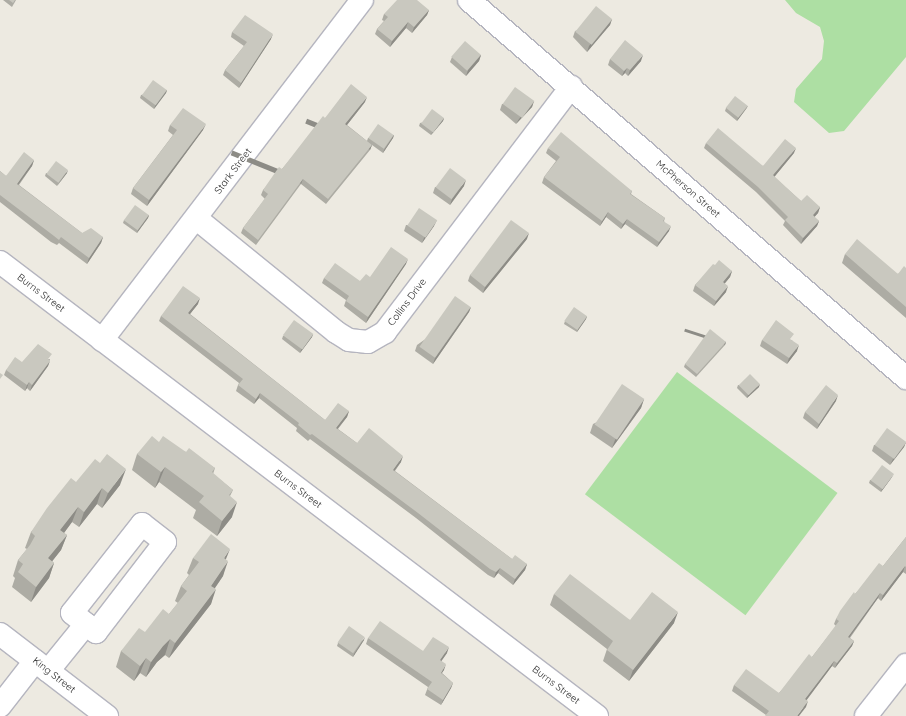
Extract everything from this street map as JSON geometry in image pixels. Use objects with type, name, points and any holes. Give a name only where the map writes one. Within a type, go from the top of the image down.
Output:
[{"type":"street","name":"Stark Street","points":[[102,340],[197,219],[362,0]]},
{"type":"street","name":"McPherson Street","points":[[469,0],[906,378]]},
{"type":"street","name":"Collins Drive","points":[[197,219],[336,332],[349,340],[368,342],[385,332],[571,87]]},
{"type":"street","name":"Burns Street","points":[[0,262],[597,716]]},
{"type":"street","points":[[142,524],[165,542],[96,632],[86,624],[72,614],[142,524]]},
{"type":"street","points":[[0,706],[86,624]]},
{"type":"street","name":"King Street","points":[[0,634],[107,716]]},
{"type":"street","points":[[866,716],[906,665]]},
{"type":"green space","points":[[785,0],[906,0],[906,57],[844,131],[829,133],[794,102],[796,89],[822,59],[824,41],[820,27],[796,13]]},
{"type":"green space","points":[[677,372],[838,493],[745,615],[585,494]]},
{"type":"building","points":[[397,0],[417,0],[429,10],[414,27],[408,22],[392,41],[377,29],[388,17],[384,14]]},
{"type":"building","points":[[596,6],[612,19],[592,45],[575,32]]},
{"type":"building","points":[[245,15],[273,34],[241,83],[225,70],[247,42],[232,32]]},
{"type":"building","points":[[625,40],[643,55],[630,70],[627,68],[624,71],[610,59]]},
{"type":"building","points":[[465,41],[481,55],[467,71],[451,57]]},
{"type":"building","points":[[153,80],[167,90],[156,105],[142,95]]},
{"type":"building","points":[[351,84],[367,97],[345,124],[372,145],[328,199],[303,179],[258,240],[243,228],[268,194],[263,190],[279,167],[282,169],[323,116],[325,118]]},
{"type":"building","points":[[515,87],[534,101],[522,118],[503,104]]},
{"type":"building","points":[[735,96],[748,106],[738,118],[726,108]]},
{"type":"building","points":[[183,108],[206,124],[149,200],[133,188],[177,130],[170,125]]},
{"type":"building","points":[[432,109],[444,118],[433,132],[421,123]]},
{"type":"building","points":[[378,124],[394,135],[384,149],[368,138]]},
{"type":"building","points":[[718,128],[763,166],[785,139],[796,148],[773,175],[801,201],[807,195],[820,207],[813,215],[819,221],[803,238],[785,220],[788,217],[758,187],[706,143]]},
{"type":"building","points":[[561,132],[632,191],[630,194],[665,218],[663,221],[671,226],[659,242],[627,219],[623,224],[608,212],[602,221],[544,177],[560,157],[548,148]]},
{"type":"building","points":[[24,152],[34,160],[17,184],[82,233],[91,228],[103,237],[89,258],[61,237],[59,240],[0,195],[0,171],[6,176]]},
{"type":"building","points":[[56,161],[68,170],[58,183],[46,174]]},
{"type":"building","points":[[450,168],[466,180],[452,199],[436,187]]},
{"type":"building","points":[[135,205],[149,215],[138,230],[124,220]]},
{"type":"building","points":[[419,208],[437,220],[425,238],[407,225]]},
{"type":"building","points":[[511,220],[529,233],[485,287],[470,275]]},
{"type":"building","points":[[857,239],[898,274],[904,266],[906,268],[906,307],[845,254]]},
{"type":"building","points":[[391,247],[408,259],[368,317],[346,301],[349,296],[324,278],[335,263],[360,281],[366,274],[370,277]]},
{"type":"building","points":[[719,260],[732,271],[723,282],[728,286],[716,301],[695,285],[713,264],[715,265]]},
{"type":"building","points":[[183,286],[200,298],[188,313],[325,420],[338,403],[349,411],[336,428],[357,443],[369,428],[403,456],[393,470],[512,559],[515,555],[527,564],[515,579],[500,568],[496,572],[490,569],[312,434],[310,435],[298,425],[299,423],[260,393],[256,399],[238,385],[243,379],[161,316]]},
{"type":"building","points":[[455,296],[471,307],[435,358],[419,347]]},
{"type":"building","points":[[574,307],[587,316],[577,330],[564,321]]},
{"type":"building","points":[[294,320],[313,334],[302,349],[283,335]]},
{"type":"building","points":[[776,320],[794,334],[790,339],[799,345],[789,358],[762,340]]},
{"type":"building","points":[[710,329],[726,342],[697,374],[685,364]]},
{"type":"building","points":[[38,344],[52,354],[48,359],[50,361],[32,385],[29,382],[27,385],[6,370],[15,357],[22,362]]},
{"type":"building","points":[[750,374],[760,384],[749,395],[739,385]]},
{"type":"building","points":[[622,384],[644,399],[617,440],[595,425]]},
{"type":"building","points":[[826,385],[838,395],[819,424],[805,412]]},
{"type":"building","points":[[887,428],[906,442],[894,459],[875,445]]},
{"type":"building","points":[[152,436],[159,442],[163,436],[186,452],[189,448],[215,468],[212,472],[233,490],[229,495],[237,502],[222,521],[199,502],[204,496],[165,467],[161,472],[137,454]]},
{"type":"building","points":[[107,454],[126,469],[108,493],[102,488],[84,512],[78,507],[60,530],[67,535],[48,558],[54,563],[36,587],[18,572],[23,564],[18,560],[35,536],[31,532],[47,508],[71,478],[76,482],[95,459],[100,463]]},
{"type":"building","points":[[882,465],[894,474],[883,489],[871,480]]},
{"type":"building","points":[[211,534],[230,549],[224,558],[228,561],[211,586],[216,589],[175,643],[170,639],[151,662],[146,658],[140,666],[121,651],[139,628],[145,632],[163,609],[169,614],[187,591],[181,586],[199,562],[193,558]]},
{"type":"building","points":[[906,537],[906,567],[905,566],[883,595],[880,593],[848,637],[854,641],[837,663],[834,661],[805,699],[808,701],[797,716],[765,716],[769,711],[734,685],[746,669],[779,693],[809,654],[812,657],[839,621],[836,619],[840,611],[854,592],[855,594],[879,563],[883,566]]},
{"type":"building","points":[[570,574],[630,620],[652,592],[678,612],[633,670],[607,650],[613,641],[554,594]]},
{"type":"building","points":[[380,621],[423,651],[433,637],[449,647],[440,660],[446,664],[441,673],[453,683],[443,700],[427,689],[432,682],[368,638]]},
{"type":"building","points":[[349,626],[365,637],[353,653],[338,642]]}]
